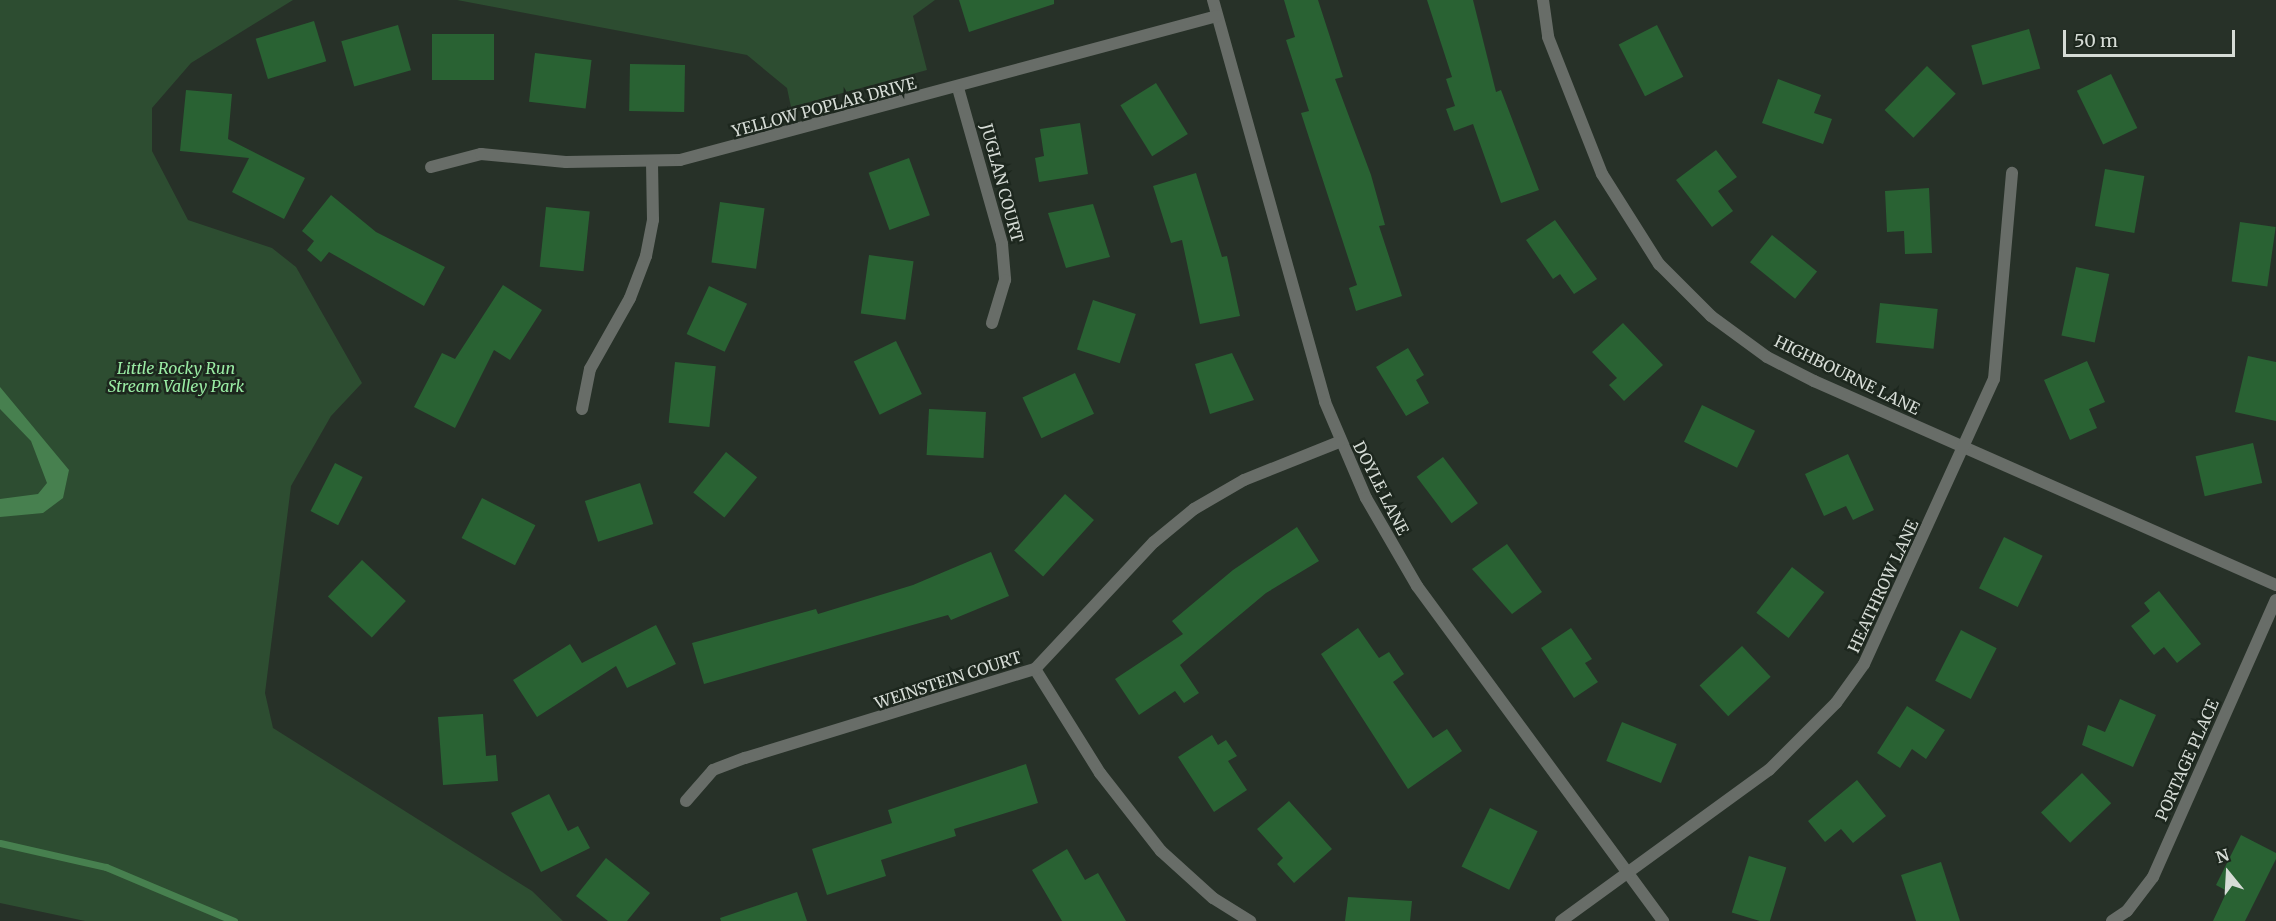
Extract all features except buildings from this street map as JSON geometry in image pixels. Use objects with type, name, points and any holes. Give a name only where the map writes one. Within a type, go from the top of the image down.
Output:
[{"type":"street","name":"DOYLE LANE","points":[[1213,0],[1339,442],[1417,586],[1663,921]]},
{"type":"street","name":"HIGHBOURNE LANE","points":[[1543,0],[1548,37],[1602,174],[1628,220],[1676,282],[1767,357],[1964,449],[2276,585]]},
{"type":"street","name":"YELLOW POPLAR DRIVE","points":[[431,167],[482,154],[652,164],[737,147],[1217,16]]},
{"type":"street","name":"JUGLAN COURT","points":[[958,88],[1002,244],[1005,280],[992,323]]},
{"type":"street","points":[[582,409],[590,369],[630,298],[646,256],[653,220],[652,164]]},
{"type":"street","name":"HEATHROW LANE","points":[[1561,921],[1769,770],[1836,704],[1882,631],[1964,449],[1999,361],[2012,173]]},
{"type":"street","name":"WEINSTEIN COURT","points":[[686,801],[713,770],[745,758],[1035,669],[1154,542],[1194,509],[1244,480],[1339,442]]},
{"type":"street","name":"PORTAGE PLACE","points":[[2112,921],[2127,911],[2153,877],[2276,600]]},
{"type":"street","points":[[1035,669],[1100,773],[1161,852],[1213,898],[1250,921]]},
{"type":"green space","name":"Little Rocky Run Stream Valley Park","points":[[0,0],[293,0],[191,63],[152,108],[152,151],[188,220],[272,248],[296,267],[362,383],[331,416],[291,486],[265,693],[273,728],[532,891],[563,921],[85,921],[0,903]]},
{"type":"green space","points":[[457,0],[935,0],[913,16],[927,70],[791,107],[787,88],[747,55]]},
{"type":"shaded area","points":[[0,387],[69,470],[63,498],[43,513],[0,517],[0,499],[38,494],[47,483],[31,441],[0,409]]},
{"type":"waterway","points":[[0,843],[106,867],[234,921]]}]
